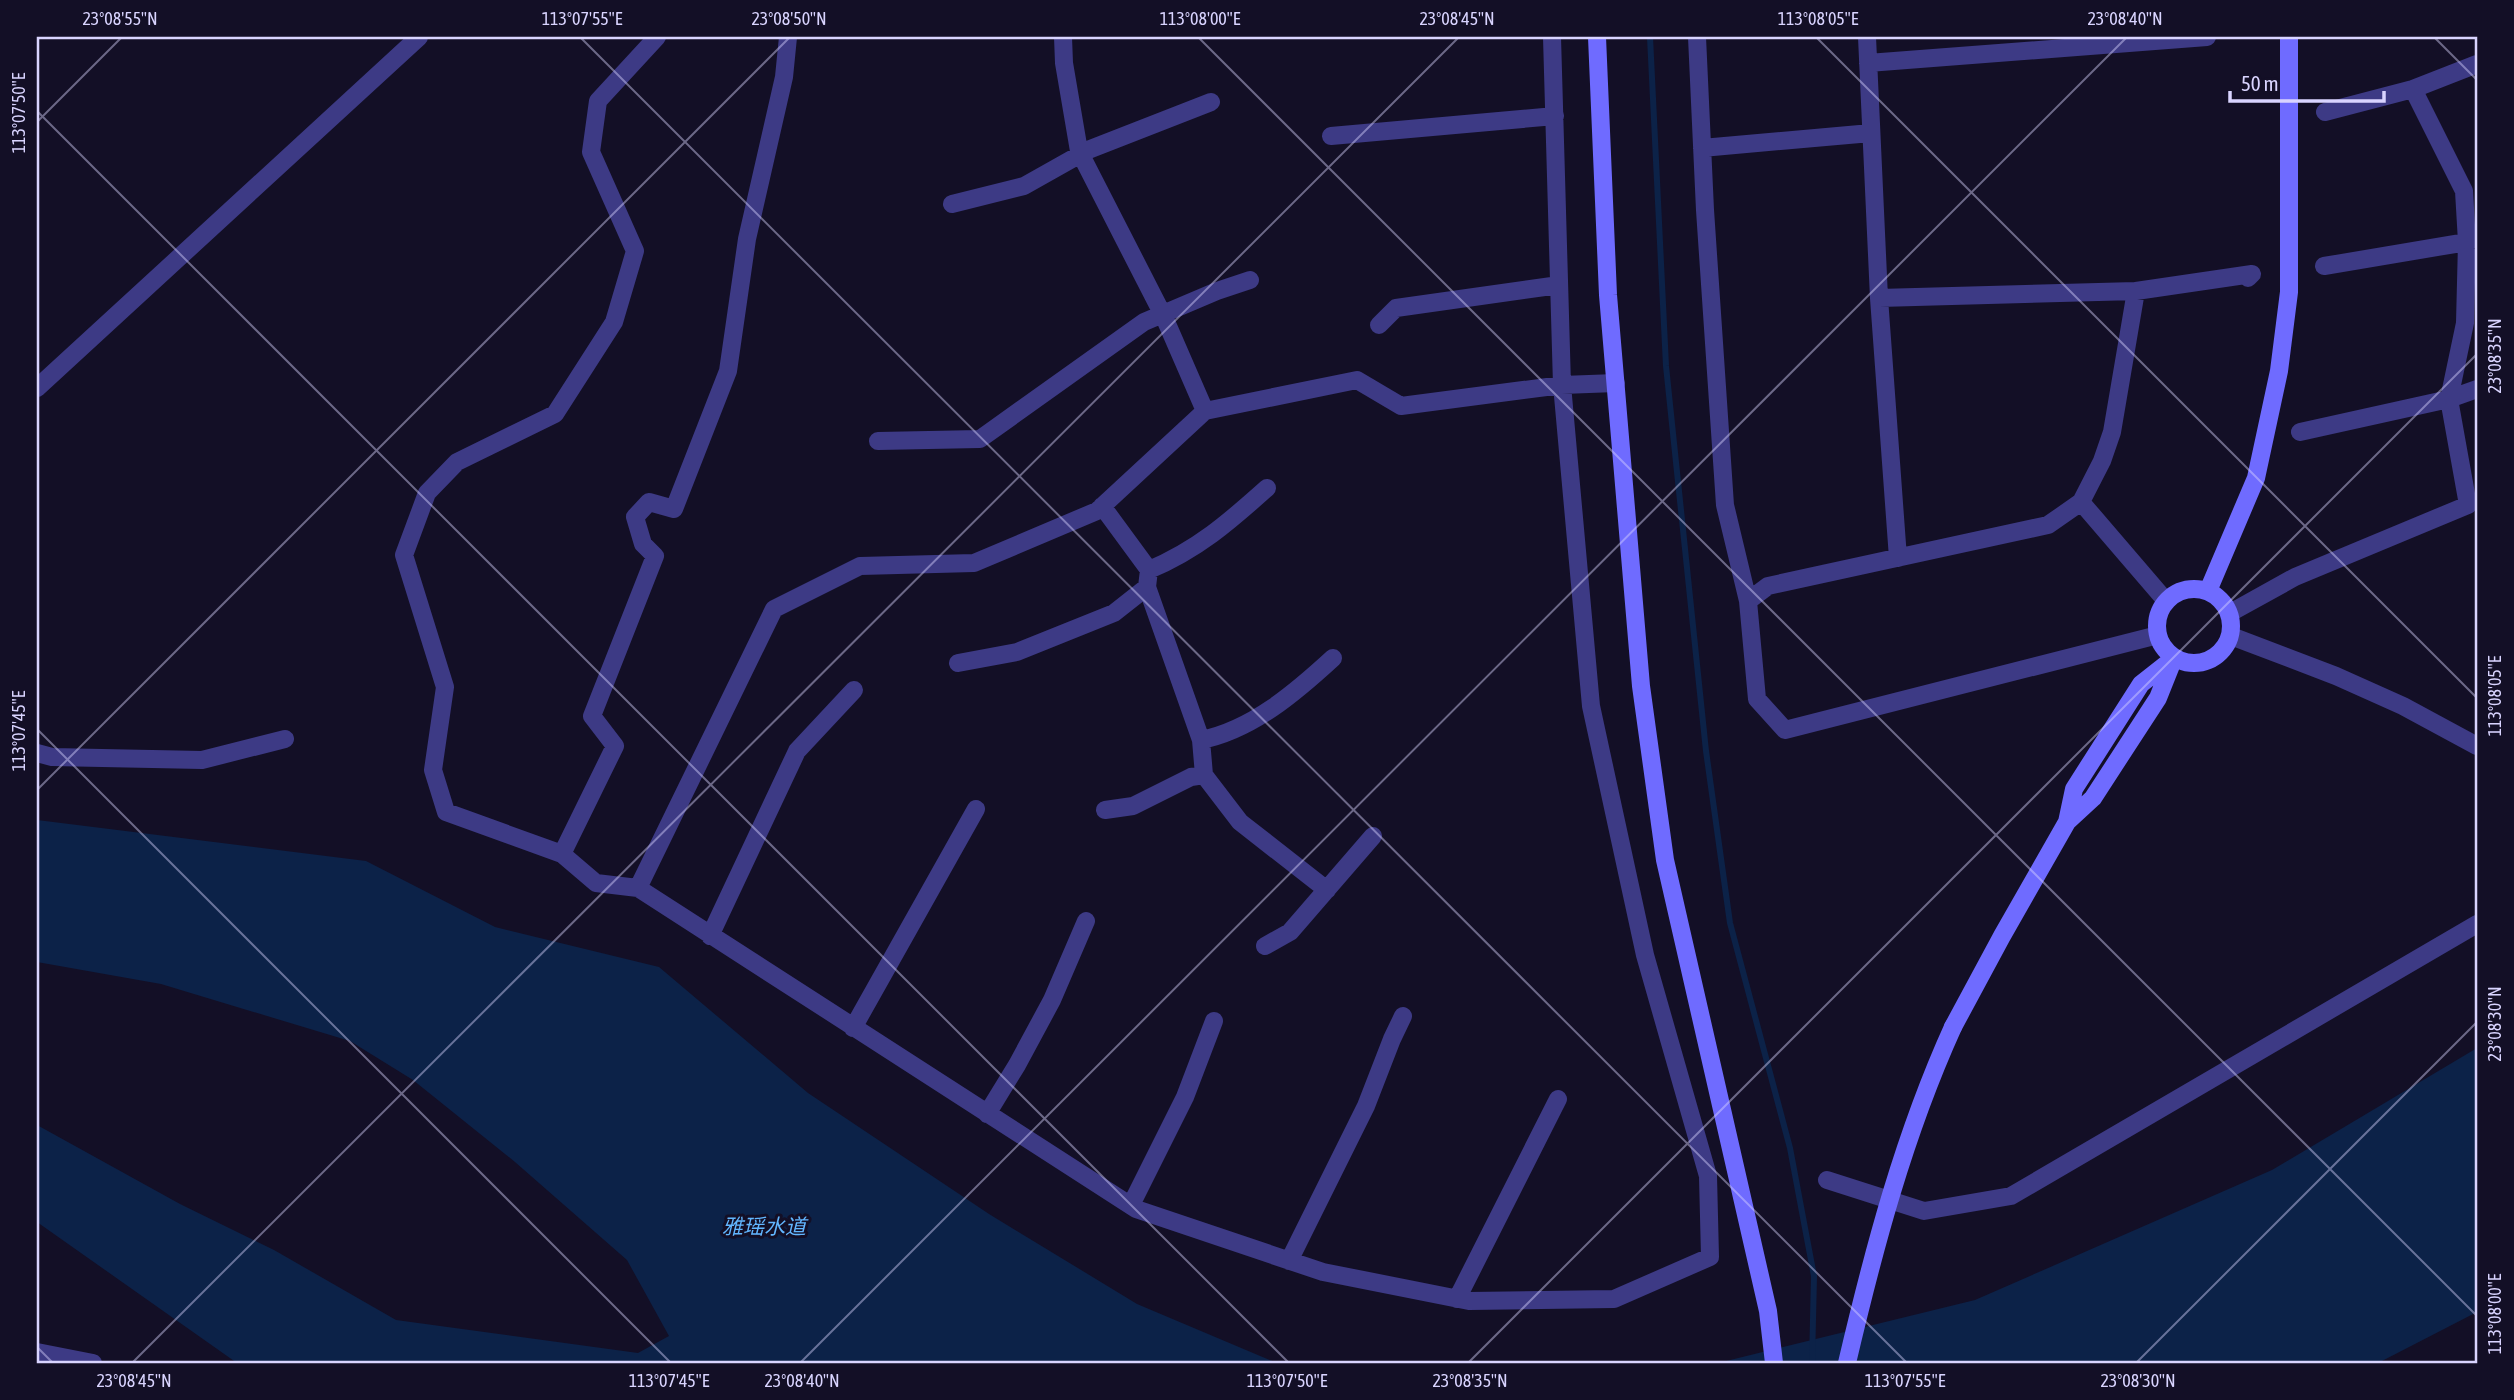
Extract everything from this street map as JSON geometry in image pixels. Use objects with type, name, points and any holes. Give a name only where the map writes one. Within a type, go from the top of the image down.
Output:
[{"type":"street","points":[[37,388],[419,37]]},
{"type":"street","points":[[657,37],[598,101],[591,152],[635,251],[614,322],[555,414],[457,462],[428,493],[404,555],[445,687],[433,770],[446,812],[562,854],[596,883],[638,888],[1136,1209],[1323,1272],[1469,1301],[1614,1299],[1710,1257],[1708,1176],[1645,955],[1591,706],[1562,385],[1552,37]]},
{"type":"street","points":[[562,854],[615,746],[592,716],[656,556],[643,544],[635,517],[649,502],[674,509],[728,372],[747,239],[785,77],[788,37]]},
{"type":"street","points":[[1063,37],[1064,63],[1079,151],[1165,319],[1205,411]]},
{"type":"street","points":[[1597,37],[1608,295],[1642,686],[1665,860],[1768,1311],[1774,1363]]},
{"type":"street","points":[[1697,37],[1725,505],[1748,601],[1757,699],[1785,730],[2158,635]]},
{"type":"street","points":[[1867,37],[1879,298],[1898,558]]},
{"type":"street","points":[[1868,63],[2207,37]]},
{"type":"street","points":[[2208,591],[2256,478],[2279,371],[2289,292],[2289,37]]},
{"type":"street","points":[[2325,112],[2413,89],[2477,64]]},
{"type":"street","points":[[2230,613],[2295,577],[2472,510],[2449,399],[2465,323],[2472,240],[2464,191],[2413,89]]},
{"type":"street","points":[[952,204],[1024,186],[1088,150],[1211,102]]},
{"type":"street","points":[[1331,136],[1555,117]]},
{"type":"street","points":[[1702,148],[1871,133]]},
{"type":"street","points":[[2324,266],[2472,240]]},
{"type":"street","points":[[1879,298],[2136,291],[2252,274],[2248,278]]},
{"type":"street","points":[[878,441],[980,439],[1144,322],[1250,279]]},
{"type":"street","points":[[1379,325],[1396,308],[1559,285]]},
{"type":"street","points":[[1748,601],[1768,586],[2048,526],[2081,502],[2102,461],[2112,432],[2136,291]]},
{"type":"street","points":[[638,888],[774,610],[859,566],[974,563],[1097,511],[1205,411],[1357,380],[1401,406],[1562,385],[1616,383]]},
{"type":"street","points":[[2301,432],[2449,399],[2477,389]]},
{"type":"street","points":[[958,663],[1017,652],[1114,613],[1148,579],[1217,531],[1267,488]]},
{"type":"street","points":[[2081,502],[2166,601]]},
{"type":"street","points":[[1102,506],[1148,579],[1201,740],[1205,775],[1240,822],[1327,890]]},
{"type":"street","points":[[2188,589],[2208,591],[2223,601],[2230,613],[2231,636],[2225,648],[2216,657],[2204,662],[2191,663],[2174,658],[2165,649],[2158,635],[2159,612],[2166,601],[2176,593],[2188,589]]},
{"type":"street","points":[[2231,636],[2269,649],[2403,706],[2477,746]]},
{"type":"street","points":[[1201,740],[1225,735],[1294,693],[1333,658]]},
{"type":"street","points":[[1847,1363],[1894,1180],[1928,1082],[2002,936],[2067,822],[2074,789],[2141,684],[2174,658]]},
{"type":"street","points":[[710,936],[797,751],[854,690]]},
{"type":"street","points":[[37,753],[52,757],[202,761],[285,739]]},
{"type":"street","points":[[1105,810],[1133,806],[1191,777],[1205,775]]},
{"type":"street","points":[[853,1028],[976,809]]},
{"type":"street","points":[[1265,946],[1290,932],[1373,836]]},
{"type":"street","points":[[988,1114],[1052,1000],[1086,921]]},
{"type":"street","points":[[1827,1180],[1924,1211],[2011,1196],[2477,924]]},
{"type":"street","points":[[1289,1261],[1366,1106],[1403,1016]]},
{"type":"street","points":[[1131,1205],[1185,1097],[1214,1021]]},
{"type":"street","points":[[1457,1299],[1558,1099]]},
{"type":"street","points":[[37,1353],[93,1363]]},
{"type":"water","name":"雅瑶水道","points":[[37,820],[366,861],[495,927],[659,967],[808,1093],[989,1214],[1137,1304],[1277,1363],[237,1363],[37,1222],[37,1125],[180,1204],[274,1250],[396,1320],[638,1353],[669,1336],[627,1260],[515,1162],[413,1080],[350,1041],[161,984],[37,962]]},
{"type":"water","points":[[2477,1048],[2477,1312],[2378,1363],[1718,1363],[1975,1300],[2272,1170]]},
{"type":"waterway","points":[[1650,37],[1666,366],[1706,751],[1730,923],[1790,1148],[1814,1276],[1812,1363]]}]
